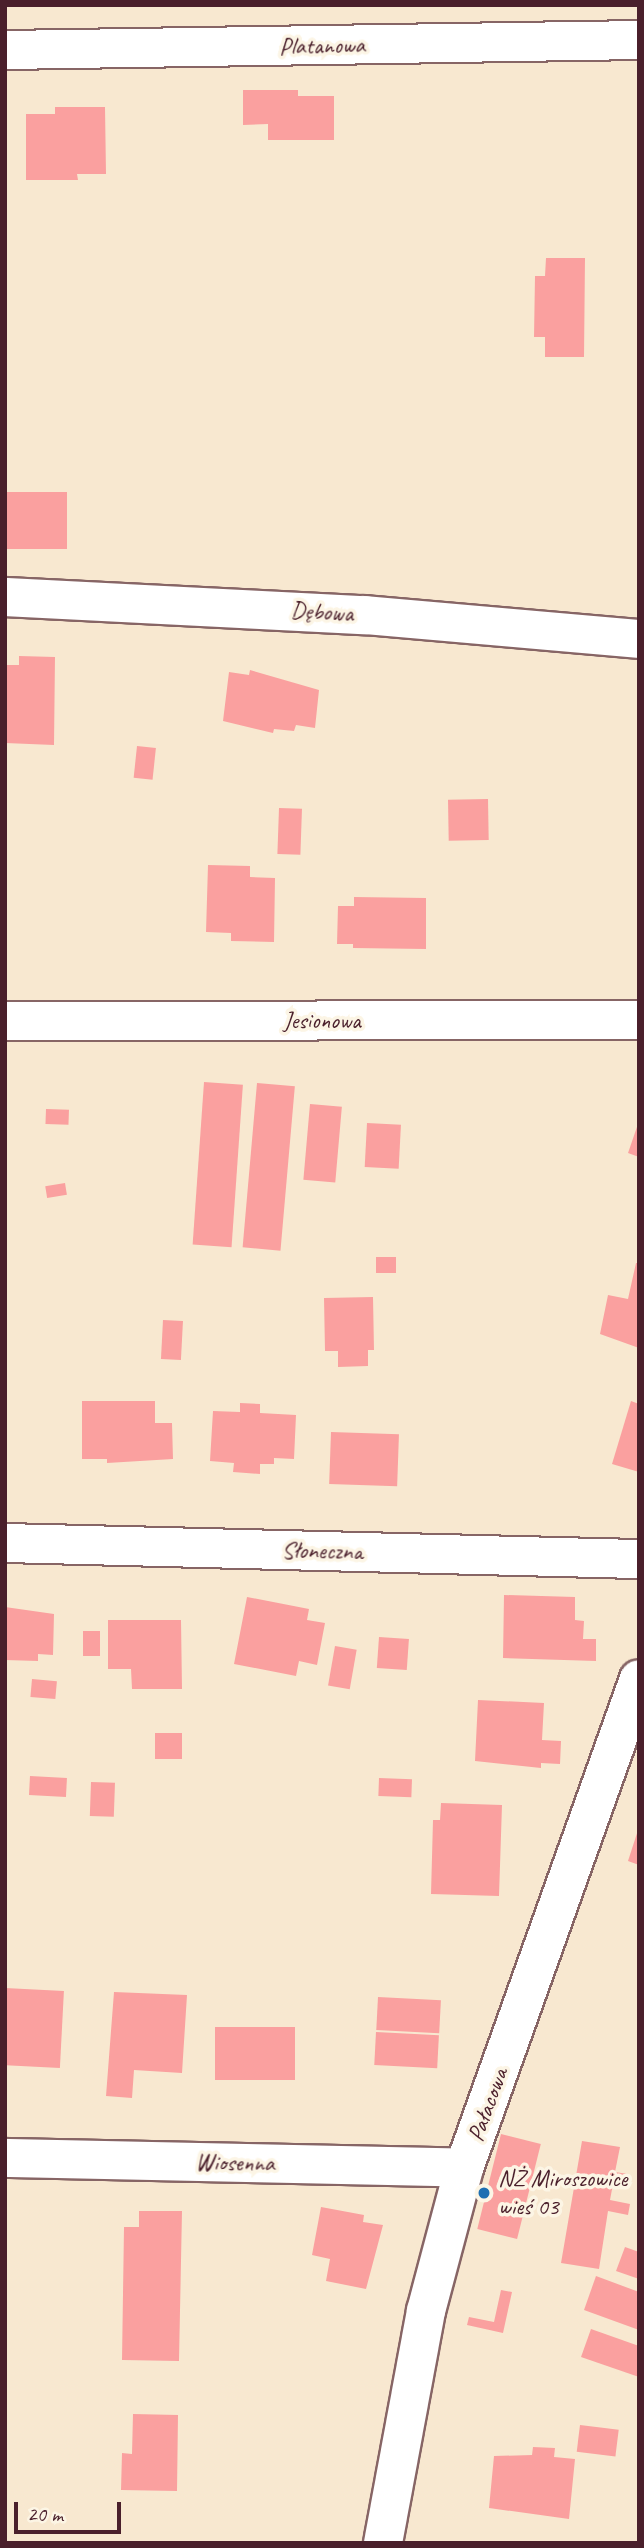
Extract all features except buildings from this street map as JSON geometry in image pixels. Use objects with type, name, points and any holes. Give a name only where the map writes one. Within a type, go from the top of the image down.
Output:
[{"type":"street","name":"Platanowa","points":[[5,50],[639,40]]},
{"type":"street","name":"Dębowa","points":[[5,597],[365,615],[639,639]]},
{"type":"street","name":"Jesionowa","points":[[5,1021],[639,1020]]},
{"type":"street","name":"Słoneczna","points":[[5,1543],[639,1559]]},
{"type":"street","name":"Pałacowa","points":[[383,2543],[426,2311],[464,2168],[639,1679]]},
{"type":"street","name":"Wiosenna","points":[[5,2158],[464,2168]]},
{"type":"place","name":"NŻ Miroszowice wieś 03","points":[[484,2193]]}]
